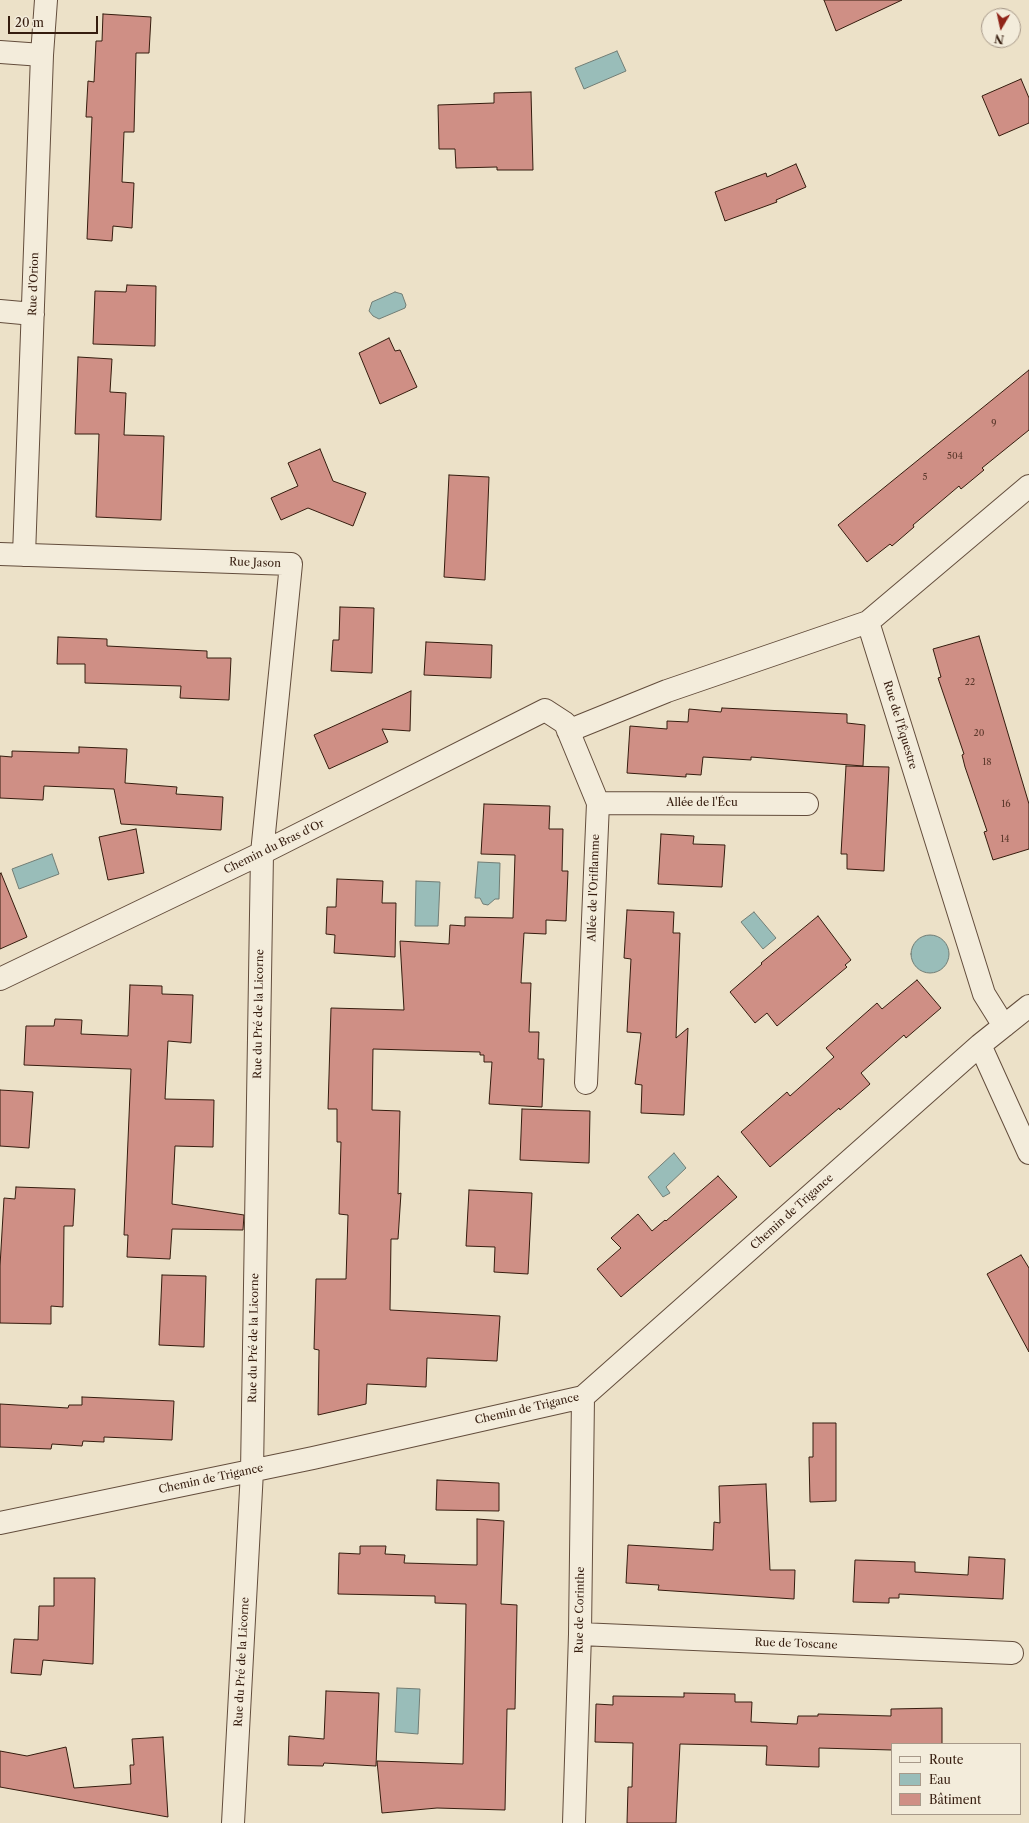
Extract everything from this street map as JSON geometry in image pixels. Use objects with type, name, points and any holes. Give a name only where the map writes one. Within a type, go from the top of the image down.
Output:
[{"type":"street","name":"Rue d'Orion","points":[[24,555],[42,55],[46,0]]},
{"type":"street","points":[[0,52],[42,55]]},
{"type":"street","points":[[0,311],[32,314]]},
{"type":"street","points":[[568,731],[667,691],[868,622],[1029,486]]},
{"type":"street","name":"Rue Jason","points":[[0,554],[291,564],[262,853]]},
{"type":"street","name":"Rue de l'Équestre","points":[[868,622],[984,994],[1004,1026]]},
{"type":"street","name":"Chemin du Bras d'Or","points":[[0,980],[262,853],[545,710]]},
{"type":"street","name":"Allée de l'Oriflamme","points":[[545,710],[565,723],[598,803],[586,1083]]},
{"type":"street","name":"Allée de l'Écu","points":[[598,803],[807,804]]},
{"type":"street","name":"Rue du Pré de la Licorne","points":[[233,1823],[252,1471],[262,853]]},
{"type":"street","name":"Chemin de Trigance","points":[[0,1523],[252,1471],[583,1397],[980,1045],[1029,1006]]},
{"type":"street","points":[[980,1045],[1029,1153]]},
{"type":"street","name":"Rue de Corinthe","points":[[574,1823],[580,1634],[583,1397]]},
{"type":"street","name":"Rue de Toscane","points":[[580,1634],[1012,1653]]},
{"type":"water","points":[[617,51],[626,71],[584,89],[575,68]]},
{"type":"water","points":[[395,292],[402,294],[406,305],[405,308],[379,319],[373,316],[369,311],[372,302]]},
{"type":"water","points":[[52,854],[59,874],[19,889],[12,869]]},
{"type":"water","points":[[478,862],[500,863],[499,899],[495,899],[488,905],[483,904],[480,898],[475,898]]},
{"type":"water","points":[[416,881],[440,882],[438,926],[415,926]]},
{"type":"water","points":[[754,912],[776,938],[763,949],[741,922]]},
{"type":"water","points":[[926,935],[934,935],[941,938],[946,943],[949,954],[946,965],[941,970],[934,973],[926,973],[919,970],[914,965],[911,958],[911,950],[914,943],[919,938]]},
{"type":"water","points":[[674,1153],[686,1168],[666,1187],[670,1193],[663,1197],[648,1177]]},
{"type":"water","points":[[397,1688],[420,1689],[418,1734],[395,1732]]},
{"type":"building","points":[[824,0],[902,0],[836,31]]},
{"type":"building","points":[[103,14],[151,17],[149,53],[136,53],[134,132],[124,132],[122,182],[134,183],[132,228],[113,226],[112,241],[87,239],[92,117],[86,117],[88,81],[94,82],[96,41],[102,41]]},
{"type":"building","points":[[1021,79],[1029,98],[1029,123],[999,136],[982,96]]},
{"type":"building","points":[[531,92],[533,170],[497,170],[497,167],[456,168],[455,149],[439,149],[438,105],[494,103],[494,93]]},
{"type":"building","points":[[796,164],[806,187],[776,200],[777,202],[725,221],[715,192],[766,173],[767,177]]},
{"type":"building","points":[[127,285],[156,286],[155,346],[93,344],[95,291],[126,292]]},
{"type":"building","points":[[389,338],[395,351],[400,350],[417,387],[380,404],[359,353]]},
{"type":"building","points":[[78,357],[112,359],[110,392],[126,393],[124,435],[164,436],[161,520],[96,517],[99,434],[75,434]]},
{"type":"building","points":[[1029,370],[1029,430],[982,468],[984,470],[961,489],[959,486],[913,525],[914,527],[892,546],[890,544],[867,562],[838,525]]},
{"type":"building","points":[[320,449],[333,481],[366,493],[353,526],[308,508],[281,520],[271,498],[298,486],[288,463]]},
{"type":"building","points":[[449,475],[489,477],[485,580],[444,577]]},
{"type":"building","points":[[340,607],[374,608],[372,673],[331,671],[333,640],[339,640]]},
{"type":"building","points":[[979,636],[1029,804],[1029,849],[993,860],[984,832],[987,831],[965,767],[962,755],[964,754],[938,678],[941,677],[933,649]]},
{"type":"building","points":[[58,637],[107,639],[107,646],[207,651],[207,658],[231,658],[229,700],[180,698],[181,686],[85,683],[85,664],[57,664]]},
{"type":"building","points":[[426,642],[492,645],[491,678],[424,675]]},
{"type":"building","points":[[411,691],[410,731],[382,729],[388,742],[329,769],[314,735]]},
{"type":"building","points":[[722,708],[847,714],[847,723],[865,725],[863,766],[751,757],[751,760],[703,757],[701,775],[686,774],[686,777],[627,773],[630,726],[667,729],[667,721],[688,722],[689,709],[721,712]]},
{"type":"building","points":[[79,747],[127,749],[125,783],[177,787],[176,794],[223,797],[221,830],[121,824],[114,789],[44,786],[43,800],[0,798],[0,756],[12,757],[12,751],[79,753]]},
{"type":"building","points":[[846,766],[889,767],[884,871],[847,869],[847,854],[841,854]]},
{"type":"building","points":[[484,804],[550,806],[549,829],[563,829],[562,871],[568,871],[566,921],[546,920],[546,934],[524,933],[521,983],[531,983],[529,1032],[539,1032],[538,1059],[544,1059],[542,1107],[489,1104],[492,1062],[484,1062],[484,1055],[480,1055],[480,1052],[373,1049],[372,1110],[400,1111],[398,1194],[401,1193],[398,1239],[391,1239],[390,1310],[500,1316],[497,1361],[427,1358],[426,1387],[367,1384],[366,1404],[318,1415],[319,1350],[314,1349],[316,1279],[346,1279],[348,1215],[339,1214],[341,1142],[337,1142],[337,1109],[328,1109],[331,1008],[404,1010],[400,941],[449,944],[450,925],[465,926],[465,917],[513,918],[515,855],[481,854]]},
{"type":"building","points":[[136,829],[144,873],[108,880],[99,837]]},
{"type":"building","points":[[661,834],[694,836],[693,844],[725,845],[722,887],[658,884]]},
{"type":"building","points":[[1,873],[27,937],[0,949],[0,874]]},
{"type":"building","points":[[337,879],[383,881],[382,903],[396,903],[395,957],[334,953],[335,935],[326,934],[327,907],[336,907]]},
{"type":"building","points":[[627,910],[674,912],[673,933],[680,933],[676,1038],[688,1028],[684,1115],[641,1113],[642,1085],[635,1084],[641,1033],[627,1032],[631,959],[624,958]]},
{"type":"building","points":[[818,916],[851,960],[845,965],[847,967],[777,1026],[767,1013],[755,1023],[730,992],[762,964],[761,963]]},
{"type":"building","points":[[917,980],[941,1008],[906,1038],[904,1035],[861,1073],[870,1084],[840,1110],[839,1108],[770,1167],[741,1132],[787,1092],[790,1096],[834,1057],[826,1048],[877,1003],[882,1009]]},
{"type":"building","points":[[130,985],[162,986],[162,994],[193,995],[191,1043],[168,1041],[165,1099],[214,1100],[213,1147],[175,1146],[172,1204],[244,1215],[243,1230],[172,1229],[170,1259],[127,1257],[128,1235],[124,1235],[131,1069],[24,1065],[26,1026],[54,1026],[55,1019],[82,1020],[81,1034],[128,1036]]},
{"type":"building","points":[[0,1090],[33,1092],[29,1148],[0,1146]]},
{"type":"building","points":[[522,1109],[590,1111],[589,1163],[520,1160]]},
{"type":"building","points":[[718,1176],[737,1197],[621,1297],[597,1269],[621,1248],[611,1238],[638,1214],[652,1231],[665,1220],[666,1221]]},
{"type":"building","points":[[16,1187],[75,1189],[73,1226],[64,1226],[63,1307],[51,1306],[51,1324],[0,1323],[0,1266],[4,1198],[15,1199]]},
{"type":"building","points":[[469,1190],[532,1193],[528,1274],[494,1272],[495,1247],[466,1246]]},
{"type":"building","points":[[1021,1255],[1029,1268],[1029,1352],[987,1274]]},
{"type":"building","points":[[162,1275],[206,1276],[204,1347],[159,1345]]},
{"type":"building","points":[[82,1397],[174,1401],[172,1440],[104,1437],[104,1442],[83,1441],[82,1446],[52,1444],[51,1449],[0,1447],[0,1404],[68,1408],[69,1405],[82,1405]]},
{"type":"building","points":[[813,1423],[836,1423],[836,1501],[810,1502],[809,1457],[813,1457]]},
{"type":"building","points":[[437,1480],[499,1483],[499,1511],[436,1510]]},
{"type":"building","points":[[766,1484],[770,1570],[795,1570],[794,1599],[658,1590],[659,1585],[626,1583],[628,1545],[713,1550],[714,1522],[720,1523],[719,1486]]},
{"type":"building","points":[[477,1519],[504,1521],[501,1604],[517,1605],[515,1709],[507,1709],[505,1810],[437,1808],[382,1813],[377,1761],[463,1764],[466,1604],[435,1603],[435,1596],[338,1594],[339,1553],[360,1554],[360,1546],[386,1546],[385,1554],[405,1555],[404,1563],[477,1565]]},
{"type":"building","points":[[969,1557],[1005,1559],[1003,1599],[899,1594],[899,1598],[889,1598],[889,1603],[853,1602],[855,1560],[915,1562],[915,1572],[968,1575]]},
{"type":"building","points":[[54,1578],[95,1578],[93,1664],[43,1660],[41,1675],[11,1673],[14,1639],[38,1640],[39,1606],[54,1606]]},
{"type":"building","points":[[326,1691],[379,1693],[376,1766],[324,1763],[323,1766],[288,1765],[289,1736],[324,1739]]},
{"type":"building","points":[[684,1693],[735,1694],[735,1702],[752,1702],[751,1722],[797,1724],[798,1716],[818,1716],[818,1714],[891,1716],[891,1709],[942,1708],[942,1743],[891,1743],[891,1750],[819,1748],[819,1767],[766,1765],[767,1746],[680,1744],[676,1823],[627,1823],[628,1787],[632,1787],[633,1743],[595,1742],[596,1704],[613,1705],[613,1696],[684,1697]]},
{"type":"building","points":[[163,1737],[168,1817],[0,1787],[0,1751],[27,1756],[66,1747],[74,1788],[131,1784],[130,1765],[134,1765],[132,1739]]}]
